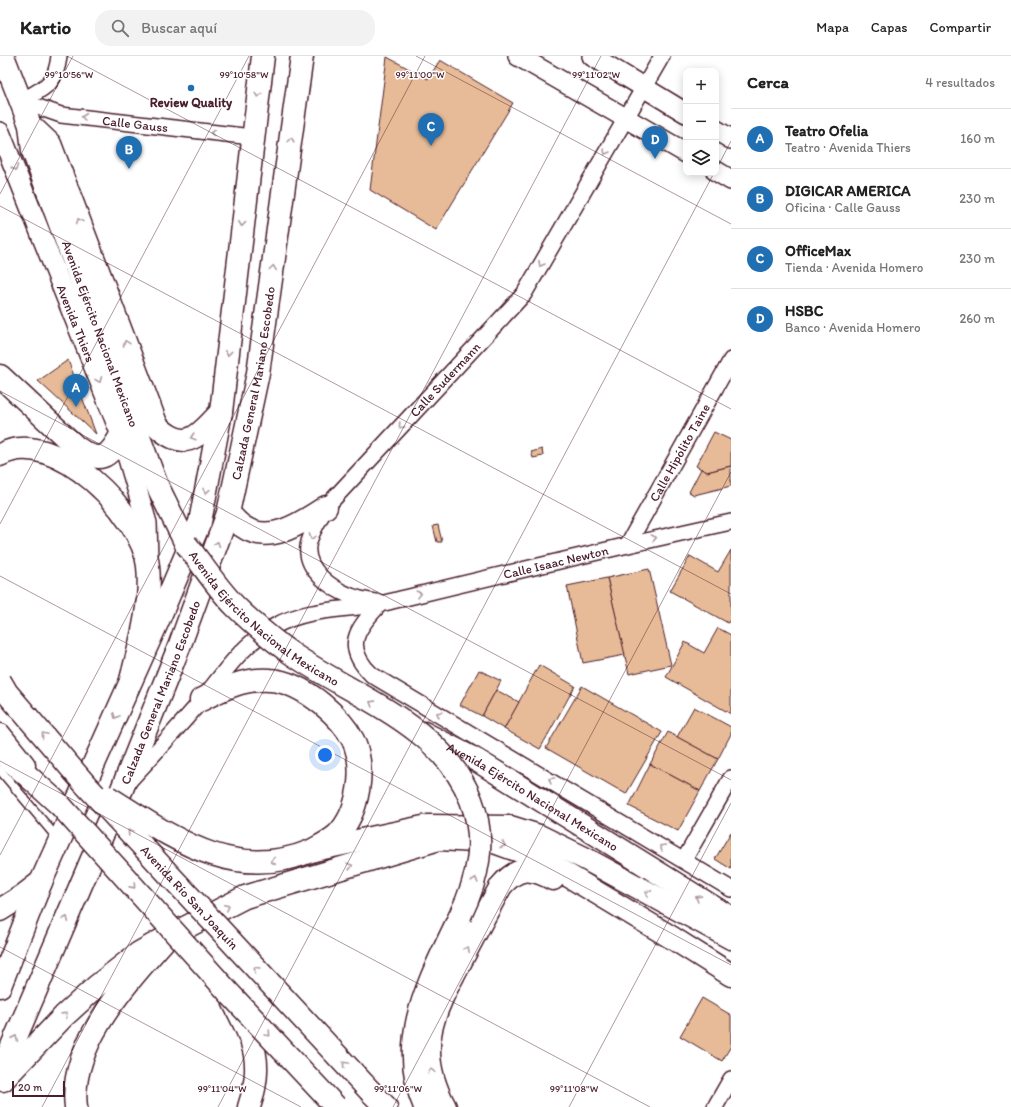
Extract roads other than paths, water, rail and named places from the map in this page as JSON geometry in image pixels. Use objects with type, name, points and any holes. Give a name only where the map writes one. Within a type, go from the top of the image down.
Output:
[{"type":"main road","points":[[3,56],[30,125],[50,144],[157,426],[168,436],[181,440],[198,436],[221,412]]},
{"type":"main road","name":"Calzada General Mariano Escobedo","points":[[0,986],[59,841],[132,680],[200,522],[221,412],[252,138],[263,56]]},
{"type":"main road","name":"Calzada General Mariano Escobedo","points":[[0,1074],[122,789],[179,647],[228,513],[258,373],[291,144],[302,56]]},
{"type":"main road","name":"Avenida Ejército Nacional Mexicano","points":[[30,125],[33,151],[123,390],[156,483],[186,544],[234,605],[285,649],[405,723],[478,761],[731,918]]},
{"type":"main road","points":[[0,376],[76,447],[88,455],[98,458],[108,455],[122,435]]},
{"type":"main road","points":[[0,455],[13,449],[36,450],[63,460],[105,492],[125,515],[144,549],[148,566],[148,601],[132,680]]},
{"type":"main road","points":[[228,513],[242,527],[258,533],[283,531],[326,507]]},
{"type":"main road","points":[[201,700],[229,687],[260,680],[271,680],[295,687],[317,700],[344,726],[354,742],[359,767],[358,791],[350,815],[344,825],[332,838],[311,851]]},
{"type":"main road","name":"Avenida Río San Joaquín","points":[[0,681],[7,693],[84,783],[379,1100]]},
{"type":"main road","points":[[405,723],[434,746],[451,765],[464,784],[476,812],[480,840],[479,863],[474,884],[428,984],[413,1037],[412,1060],[414,1074],[424,1107]]},
{"type":"main road","points":[[0,735],[60,805],[230,994],[336,1107]]},
{"type":"main road","points":[[0,751],[60,805]]},
{"type":"main road","points":[[84,783],[170,836],[226,859],[265,862],[282,860],[311,851],[428,826],[510,828],[539,836],[586,859],[731,938]]},
{"type":"main road","points":[[0,1084],[64,1016],[97,986],[139,953],[167,937],[245,898],[439,839],[494,842],[539,858],[674,939],[731,976]]},
{"type":"main road","points":[[445,1107],[436,1088],[429,1059],[430,1034],[436,1009],[501,886],[516,872],[529,870],[542,873],[670,947],[731,976]]},
{"type":"main road","points":[[0,910],[42,882]]},
{"type":"main road","points":[[76,1107],[74,1096],[77,1074],[90,1041],[128,982],[167,937]]},
{"type":"main road","points":[[230,994],[249,1031],[256,1055],[256,1077],[250,1107]]},
{"type":"street","points":[[21,101],[50,84],[55,76],[59,56]]},
{"type":"street","points":[[518,56],[683,151]]},
{"type":"street","points":[[592,56],[683,111]]},
{"type":"street","points":[[644,88],[662,56]]},
{"type":"street","name":"Calle Sudermann","points":[[381,603],[352,596],[334,588],[320,576],[310,563],[308,547],[315,528],[326,507],[524,294],[644,88]]},
{"type":"street","name":"Calle Gauss","points":[[21,101],[61,115],[252,138]]},
{"type":"street","name":"Avenida Thiers","points":[[0,132],[122,435],[147,523],[148,566]]},
{"type":"street","points":[[719,132],[731,139]]},
{"type":"street","points":[[719,173],[731,180]]},
{"type":"street","name":"Calle Hipólito Taine","points":[[628,544],[731,360]]},
{"type":"street","name":"Calle Isaac Newton","points":[[122,789],[201,700],[231,662],[252,641],[275,626],[316,611],[381,603],[628,544],[731,522]]},
{"type":"street","name":"Avenida Ejército Nacional Mexicano","points":[[381,603],[364,622],[357,636],[355,651],[361,664],[372,675],[684,860],[731,890]]},
{"type":"street","points":[[684,860],[731,778]]},
{"type":"street","points":[[715,1107],[731,1079]]},
{"type":"lane","points":[[0,770],[59,841]]},
{"type":"place","name":"Review Quality","points":[[191,88]]},
{"type":"place","name":"OfficeMax","points":[[431,146]]},
{"type":"place","name":"HSBC","points":[[655,159]]},
{"type":"place","name":"DIGICAR AMERICA","points":[[129,169]]},
{"type":"place","name":"Teatro Ofelia","points":[[76,407]]}]
